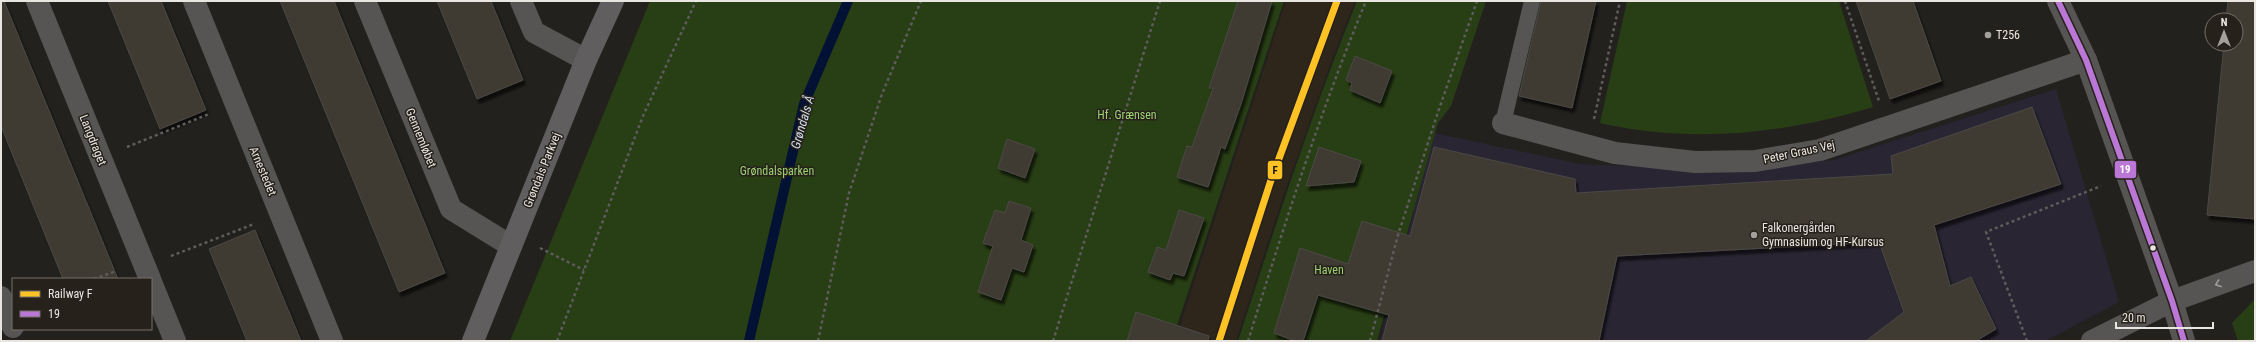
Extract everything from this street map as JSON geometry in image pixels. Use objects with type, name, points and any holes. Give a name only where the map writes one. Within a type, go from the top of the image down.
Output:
[{"type":"main road","name":"Grøndals Parkvej","points":[[473,341],[586,60],[614,1]]},
{"type":"street","name":"Langdraget","points":[[37,1],[148,276]]},
{"type":"street","name":"Arnestedet","points":[[194,1],[332,341]]},
{"type":"street","name":"Gennemløbet","points":[[365,1],[450,209],[513,241]]},
{"type":"street","points":[[521,1],[534,32],[586,60]]},
{"type":"street","points":[[2058,1],[2086,60],[2172,301],[2184,341]]},
{"type":"street","name":"Peter Graus Vej","points":[[1503,123],[1615,153],[1695,162],[1755,161],[1820,150],[2086,60]]},
{"type":"street","points":[[2092,341],[2172,301],[2255,271]]},
{"type":"street","name":"Langdraget","points":[[152,286],[175,341]]},
{"type":"street","points":[[1,297],[12,325]]},
{"type":"street","points":[[14,330],[19,341]]},
{"type":"lane","points":[[1503,123],[1532,1]]},
{"type":"path","points":[[557,341],[643,116],[696,1]]},
{"type":"path","points":[[818,341],[849,193],[882,94],[922,1]]},
{"type":"path","points":[[1053,341],[1160,1]]},
{"type":"path","points":[[1248,341],[1315,133],[1337,71],[1366,1]]},
{"type":"path","points":[[1370,341],[1398,235],[1439,109],[1478,1]]},
{"type":"path","points":[[1588,147],[1620,1]]},
{"type":"path","points":[[1845,1],[1888,128]]},
{"type":"path","points":[[100,158],[235,104]]},
{"type":"path","points":[[2027,341],[1986,232],[2127,176]]},
{"type":"path","points":[[148,276],[281,214]]},
{"type":"path","points":[[513,241],[584,270]]},
{"type":"shaded area","points":[[1286,1],[1355,1],[1334,54],[1280,205],[1236,341],[1175,341]]},
{"type":"shaded area","name":"Falkonergården Gymnasium og HF-Kursus","points":[[2056,89],[2119,302],[2045,341],[1380,341],[1434,133],[1580,164],[1670,168],[1741,167],[1834,160]]},
{"type":"green space","name":"Grøndalsparken","points":[[650,1],[1284,1],[1172,341],[510,341]]},
{"type":"green space","name":"Haven","points":[[1357,1],[1486,1],[1451,106],[1438,123],[1377,341],[1238,341],[1309,127]]},
{"type":"green space","points":[[1627,1],[1839,1],[1873,107],[1806,124],[1738,133],[1669,133],[1600,123]]},
{"type":"green space","points":[[2255,299],[2255,341],[2238,341],[2232,323]]},
{"type":"building","points":[[1,1],[4,1],[118,278],[63,278],[1,126]]},
{"type":"building","points":[[108,1],[161,1],[206,110],[160,129]]},
{"type":"building","points":[[280,1],[334,1],[445,273],[399,292]]},
{"type":"building","points":[[437,1],[491,1],[523,80],[477,99]]},
{"type":"building","points":[[1238,1],[1272,1],[1242,101],[1225,149],[1221,147],[1208,187],[1177,177],[1187,146],[1192,147],[1213,88],[1209,88]]},
{"type":"building","points":[[1541,1],[1596,1],[1572,108],[1519,96]]},
{"type":"building","points":[[1856,1],[1913,1],[1941,81],[1890,99]]},
{"type":"building","points":[[2228,1],[2255,1],[2255,219],[2207,215],[2223,52],[2244,52],[2244,12],[2227,12]]},
{"type":"building","points":[[1355,56],[1392,71],[1380,103],[1350,90],[1352,83],[1346,80]]},
{"type":"building","points":[[2032,107],[2061,184],[1934,225],[1950,286],[1971,277],[1996,329],[1976,341],[1866,341],[1904,312],[1879,242],[1617,256],[1599,341],[1382,341],[1389,315],[1318,295],[1303,341],[1295,341],[1274,333],[1300,248],[1348,264],[1362,221],[1410,236],[1434,147],[1575,179],[1576,193],[1893,174],[1891,156]]},
{"type":"building","points":[[1007,139],[1035,149],[1025,178],[998,168]]},
{"type":"building","points":[[1319,147],[1361,161],[1354,182],[1306,186]]},
{"type":"building","points":[[1009,201],[1031,208],[1021,240],[1033,245],[1024,272],[1012,268],[1001,300],[978,292],[993,246],[983,243],[995,210],[1005,213]]},
{"type":"building","points":[[1179,210],[1204,218],[1184,276],[1173,273],[1170,280],[1148,272],[1157,247],[1166,250]]},
{"type":"building","points":[[255,230],[301,341],[247,341],[209,249]]},
{"type":"building","points":[[1136,312],[1209,336],[1208,341],[1127,341]]},
{"type":"waterway","name":"Grøndals Å","points":[[749,341],[804,104],[848,1]]},
{"type":"rail line","name":"F","points":[[1219,341],[1270,183],[1337,1]]},
{"type":"transit line","name":"19","points":[[2058,1],[2086,60],[2172,301],[2184,341]]},
{"type":"place","name":"T256","points":[[1988,35]]},
{"type":"place","name":"Falkonergården Gymnasium og HF-Kursus","points":[[1754,235]]},
{"type":"park label","name":"Hf. Grænsen","points":[[1127,115]]}]
